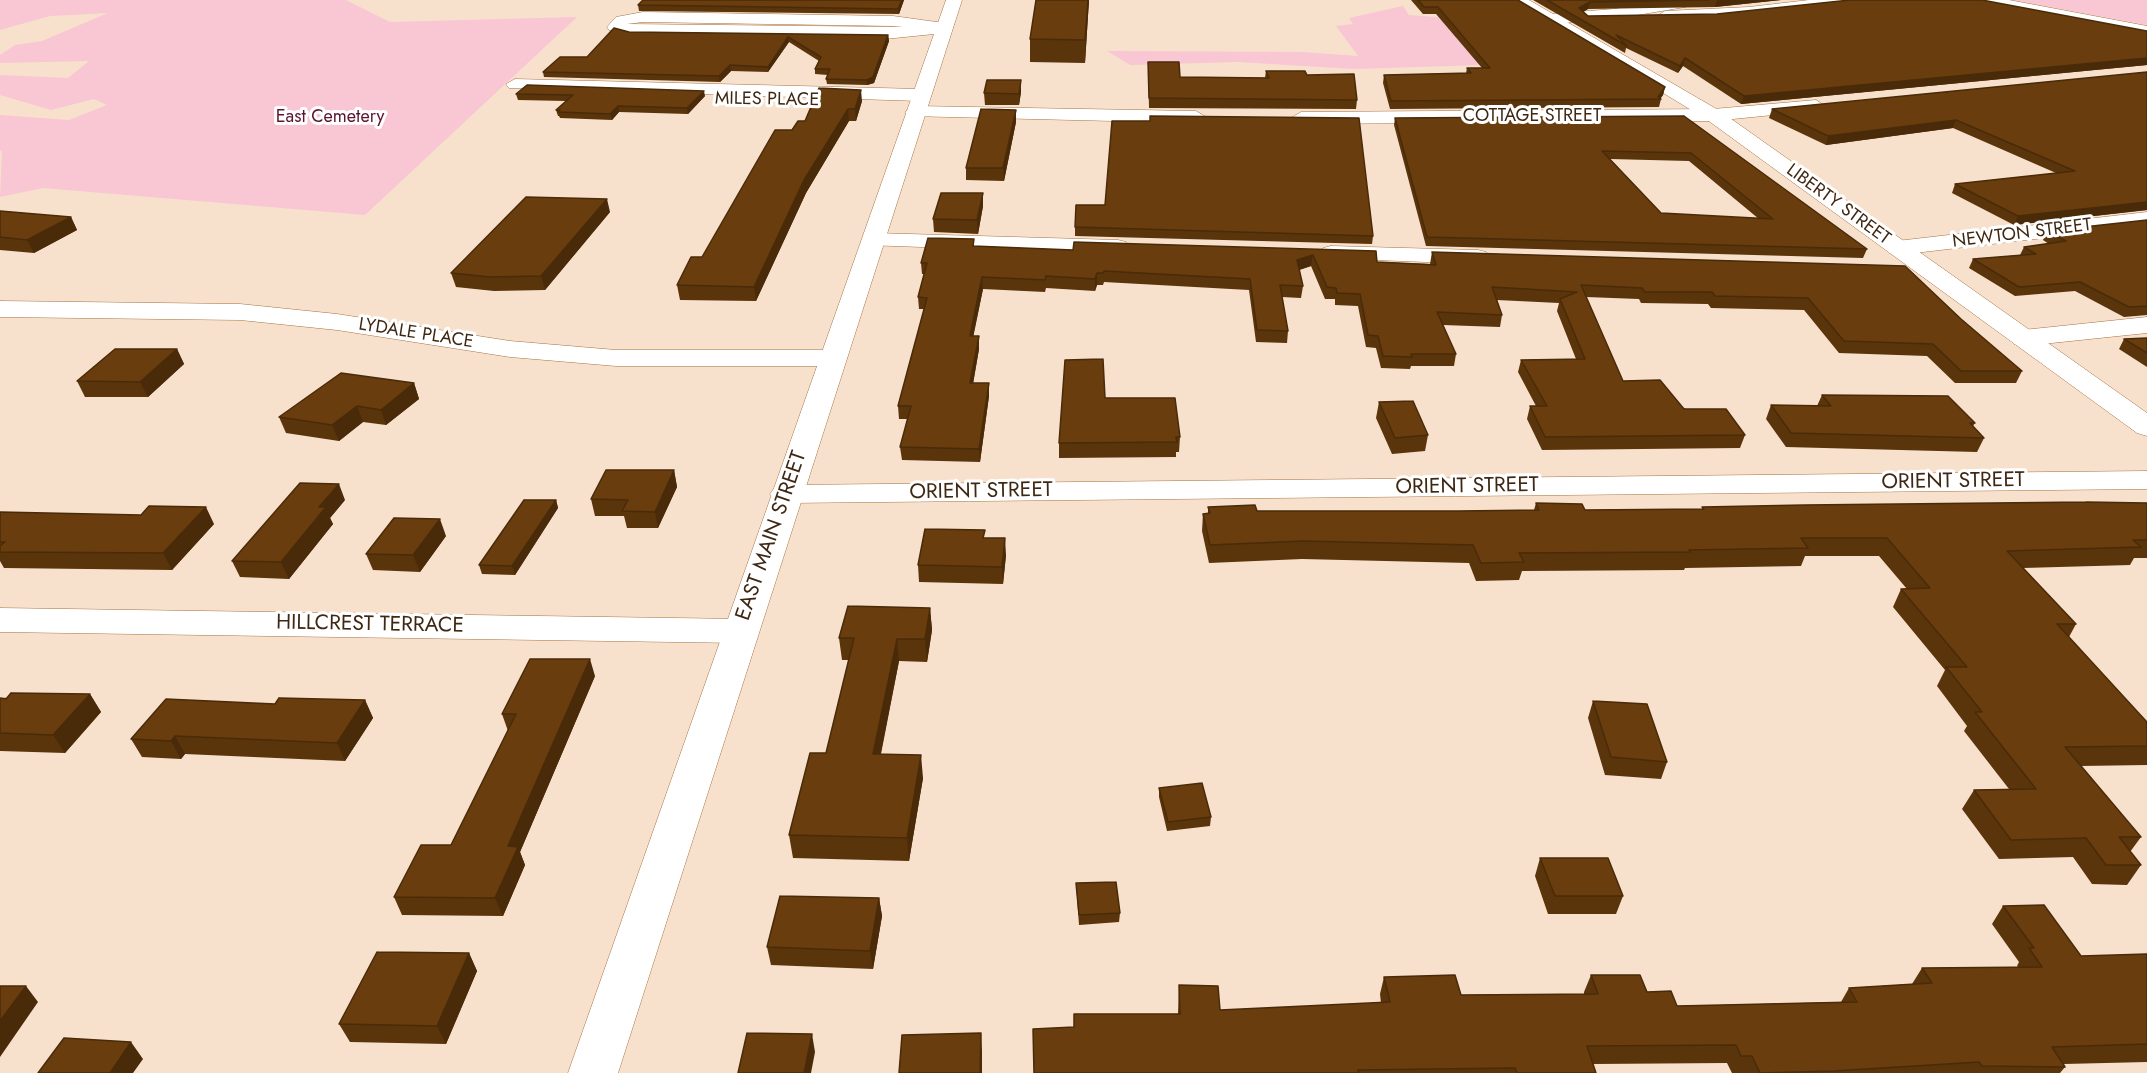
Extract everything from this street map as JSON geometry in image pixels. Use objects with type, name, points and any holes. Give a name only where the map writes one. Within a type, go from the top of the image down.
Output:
[{"type":"street","name":"LIBERTY STREET","points":[[1518,0],[1713,115],[1894,258],[1926,269],[2147,427]]},
{"type":"street","points":[[1550,19],[1702,0]]},
{"type":"street","points":[[1588,16],[1714,14],[1846,0]]},
{"type":"street","points":[[1985,0],[2147,31]]},
{"type":"street","points":[[753,25],[630,30],[615,27],[621,21],[643,17],[885,34],[949,14]]},
{"type":"street","name":"EAST MAIN STREET","points":[[593,1073],[949,14]]},
{"type":"street","name":"MILES PLACE","points":[[515,84],[918,104]]},
{"type":"street","name":"MILES PLACE","points":[[624,97],[691,94]]},
{"type":"street","points":[[918,104],[1215,118]]},
{"type":"street","name":"COTTAGE STREET","points":[[1285,118],[1713,115],[1838,104]]},
{"type":"street","name":"NEWTON STREET","points":[[1894,258],[2147,219]]},
{"type":"street","points":[[874,240],[1144,248]]},
{"type":"street","points":[[1310,252],[1499,257]]},
{"type":"street","name":"LYDALE PLACE","points":[[0,309],[240,312],[337,322],[510,349],[616,358],[833,358]]},
{"type":"street","points":[[2023,338],[2147,325]]},
{"type":"street","name":"ORIENT STREET","points":[[786,494],[2147,480]]},
{"type":"street","name":"HILLCREST TERRACE","points":[[0,620],[741,631]]},
{"type":"green space","name":"East Cemetery","points":[[0,0],[346,0],[390,22],[577,17],[365,215],[43,188],[0,197],[2,152],[0,150],[0,115],[69,120],[107,105],[94,99],[51,110],[0,95],[0,75],[68,78],[89,61],[0,63],[0,55],[15,45],[42,41],[108,13],[50,16],[0,30]]},
{"type":"green space","points":[[2013,0],[2147,0],[2147,25]]},
{"type":"green space","points":[[1403,6],[1409,15],[1474,20],[1517,64],[1354,69],[1238,62],[1130,65],[1107,51],[1302,52],[1358,56],[1336,26],[1353,24],[1349,18]]},
{"type":"building","points":[[643,0],[902,0],[898,9],[638,5]]},
{"type":"building","points":[[1036,0],[1088,0],[1085,40],[1030,39]]},
{"type":"building","points":[[1418,0],[1518,0],[1665,87],[1658,97],[1661,99],[1391,101],[1384,75],[1471,73],[1467,68],[1490,68],[1438,7],[1424,7]]},
{"type":"building","points":[[1547,0],[1709,0],[1590,2],[1579,8],[1588,16],[1717,14],[1850,0],[1982,0],[2147,31],[2147,58],[1744,96],[1685,58],[1680,66],[1616,35],[1627,46]]},
{"type":"building","points":[[614,28],[629,32],[888,35],[873,77],[867,80],[826,79],[830,69],[815,69],[821,57],[788,37],[768,67],[730,65],[719,76],[543,72],[560,57],[587,57]]},
{"type":"building","points":[[1148,62],[1179,62],[1180,77],[1269,78],[1266,71],[1305,71],[1307,75],[1354,74],[1357,100],[1149,98]]},
{"type":"building","points":[[2147,72],[2147,202],[2018,216],[1955,184],[2075,171],[1956,120],[1828,136],[1772,109]]},
{"type":"building","points":[[987,80],[1021,80],[1019,94],[984,93]]},
{"type":"building","points":[[527,85],[704,91],[687,108],[618,106],[610,114],[558,112],[560,110],[556,110],[573,95],[516,94]]},
{"type":"building","points":[[819,88],[861,90],[855,109],[848,109],[804,180],[754,287],[677,285],[691,257],[702,257],[775,130],[792,130],[798,121],[805,121]]},
{"type":"building","points":[[981,109],[1016,110],[1003,168],[966,168]]},
{"type":"building","points":[[1150,116],[1359,118],[1373,236],[1075,227],[1076,205],[1105,205],[1112,121],[1150,121]]},
{"type":"building","points":[[1684,116],[1867,249],[1427,237],[1395,118]],"holes":[[[1602,151],[1691,153],[1773,219],[1661,213]]]},
{"type":"building","points":[[941,193],[983,193],[977,220],[933,219]]},
{"type":"building","points":[[526,197],[607,199],[541,276],[490,277],[451,273]]},
{"type":"building","points":[[0,211],[71,217],[27,240],[0,237]]},
{"type":"building","points":[[2147,220],[2147,306],[2129,307],[2080,282],[2019,287],[1973,259],[2036,254],[2024,247],[2066,241],[2047,231]]},
{"type":"building","points":[[928,238],[974,239],[973,246],[1073,250],[1074,242],[1376,251],[1377,262],[1436,265],[1432,252],[1905,266],[1961,319],[2022,371],[1961,371],[1933,344],[1844,341],[1808,298],[1715,296],[1712,292],[1645,292],[1642,288],[1581,285],[1623,381],[1660,380],[1684,409],[1726,409],[1745,435],[1545,437],[1530,406],[1547,406],[1521,360],[1585,359],[1560,299],[1577,292],[1492,287],[1502,315],[1437,312],[1456,354],[1411,354],[1412,357],[1383,356],[1378,336],[1368,335],[1360,294],[1337,293],[1336,288],[1327,287],[1313,255],[1297,260],[1303,286],[1280,285],[1288,331],[1257,330],[1250,279],[1104,271],[1097,273],[1095,279],[1046,276],[1045,280],[982,277],[970,336],[979,336],[970,383],[989,383],[979,449],[900,447],[911,406],[898,406],[927,298],[918,297],[927,263],[921,263]]},
{"type":"building","points":[[2147,338],[2147,353],[2124,339]]},
{"type":"building","points":[[115,349],[177,349],[140,382],[77,381]]},
{"type":"building","points":[[1103,359],[1105,398],[1175,398],[1180,437],[1176,437],[1177,442],[1059,443],[1065,360]]},
{"type":"building","points":[[341,373],[414,383],[381,410],[357,406],[332,425],[279,417]]},
{"type":"building","points":[[1822,395],[1948,396],[1975,423],[1970,423],[1984,438],[1791,433],[1771,405],[1831,406]]},
{"type":"building","points":[[1413,401],[1428,435],[1395,438],[1379,402]]},
{"type":"building","points":[[606,470],[674,470],[655,512],[622,511],[628,500],[591,499]]},
{"type":"building","points":[[300,483],[339,484],[319,507],[326,507],[281,562],[232,561]]},
{"type":"building","points":[[524,500],[556,500],[512,566],[479,565]]},
{"type":"building","points":[[1536,503],[1582,504],[1585,510],[2147,503],[2147,540],[2133,540],[2141,547],[2007,551],[2076,624],[2057,624],[2147,722],[2147,746],[2065,747],[2141,837],[2119,837],[2141,865],[2106,865],[2086,838],[2011,840],[1974,790],[2036,789],[1975,712],[1982,712],[1946,667],[1967,667],[1901,589],[1930,588],[1887,538],[1801,538],[1808,548],[1689,550],[1690,552],[1519,553],[1524,562],[1481,563],[1473,545],[1304,541],[1210,545],[1203,514],[1210,513],[1208,507],[1255,505],[1257,511],[1459,511],[1539,510]]},
{"type":"building","points":[[149,506],[206,507],[163,553],[0,552],[0,546],[5,542],[0,542],[0,512],[141,515]]},
{"type":"building","points":[[394,518],[440,519],[413,555],[366,554]]},
{"type":"building","points":[[925,529],[985,530],[983,538],[1005,538],[1002,567],[918,565]]},
{"type":"building","points":[[848,606],[930,608],[925,639],[897,639],[873,754],[921,755],[907,838],[789,835],[810,753],[826,753],[854,638],[839,638]]},
{"type":"building","points":[[530,659],[590,659],[508,846],[518,847],[495,898],[394,897],[421,845],[451,845],[516,714],[502,714]]},
{"type":"building","points":[[11,693],[90,694],[53,735],[0,733],[0,698],[6,699]]},
{"type":"building","points":[[279,698],[365,700],[337,743],[175,736],[171,741],[131,739],[166,699],[275,704]]},
{"type":"building","points":[[1593,701],[1647,704],[1667,762],[1611,757]]},
{"type":"building","points":[[1202,783],[1211,817],[1168,822],[1159,788]]},
{"type":"building","points":[[1540,858],[1608,858],[1623,896],[1555,896]]},
{"type":"building","points":[[1116,882],[1120,913],[1079,915],[1076,883]]},
{"type":"building","points":[[780,896],[879,898],[870,951],[767,947]]},
{"type":"building","points":[[2044,905],[2081,956],[2147,954],[2147,1044],[2052,1047],[2065,1067],[1982,1066],[1979,1062],[1760,1073],[1752,1056],[1741,1056],[1736,1045],[1587,1046],[1596,1073],[1517,1073],[1515,1068],[1358,1070],[1358,1073],[1034,1073],[1033,1029],[1074,1027],[1074,1014],[1180,1014],[1179,985],[1218,986],[1220,1010],[1390,1002],[1384,977],[1455,975],[1461,995],[1598,994],[1591,975],[1640,975],[1647,992],[1671,991],[1677,1006],[1857,1002],[1849,988],[1932,983],[1922,968],[2042,967],[2029,948],[2034,948],[2003,906]]},
{"type":"building","points":[[377,952],[469,953],[437,1026],[339,1024]]},
{"type":"building","points":[[0,986],[26,986],[0,1021]]},
{"type":"building","points":[[747,1033],[812,1034],[804,1073],[738,1073]]},
{"type":"building","points":[[981,1033],[980,1073],[899,1073],[902,1035]]},
{"type":"building","points":[[64,1038],[131,1042],[110,1073],[38,1073]]}]
